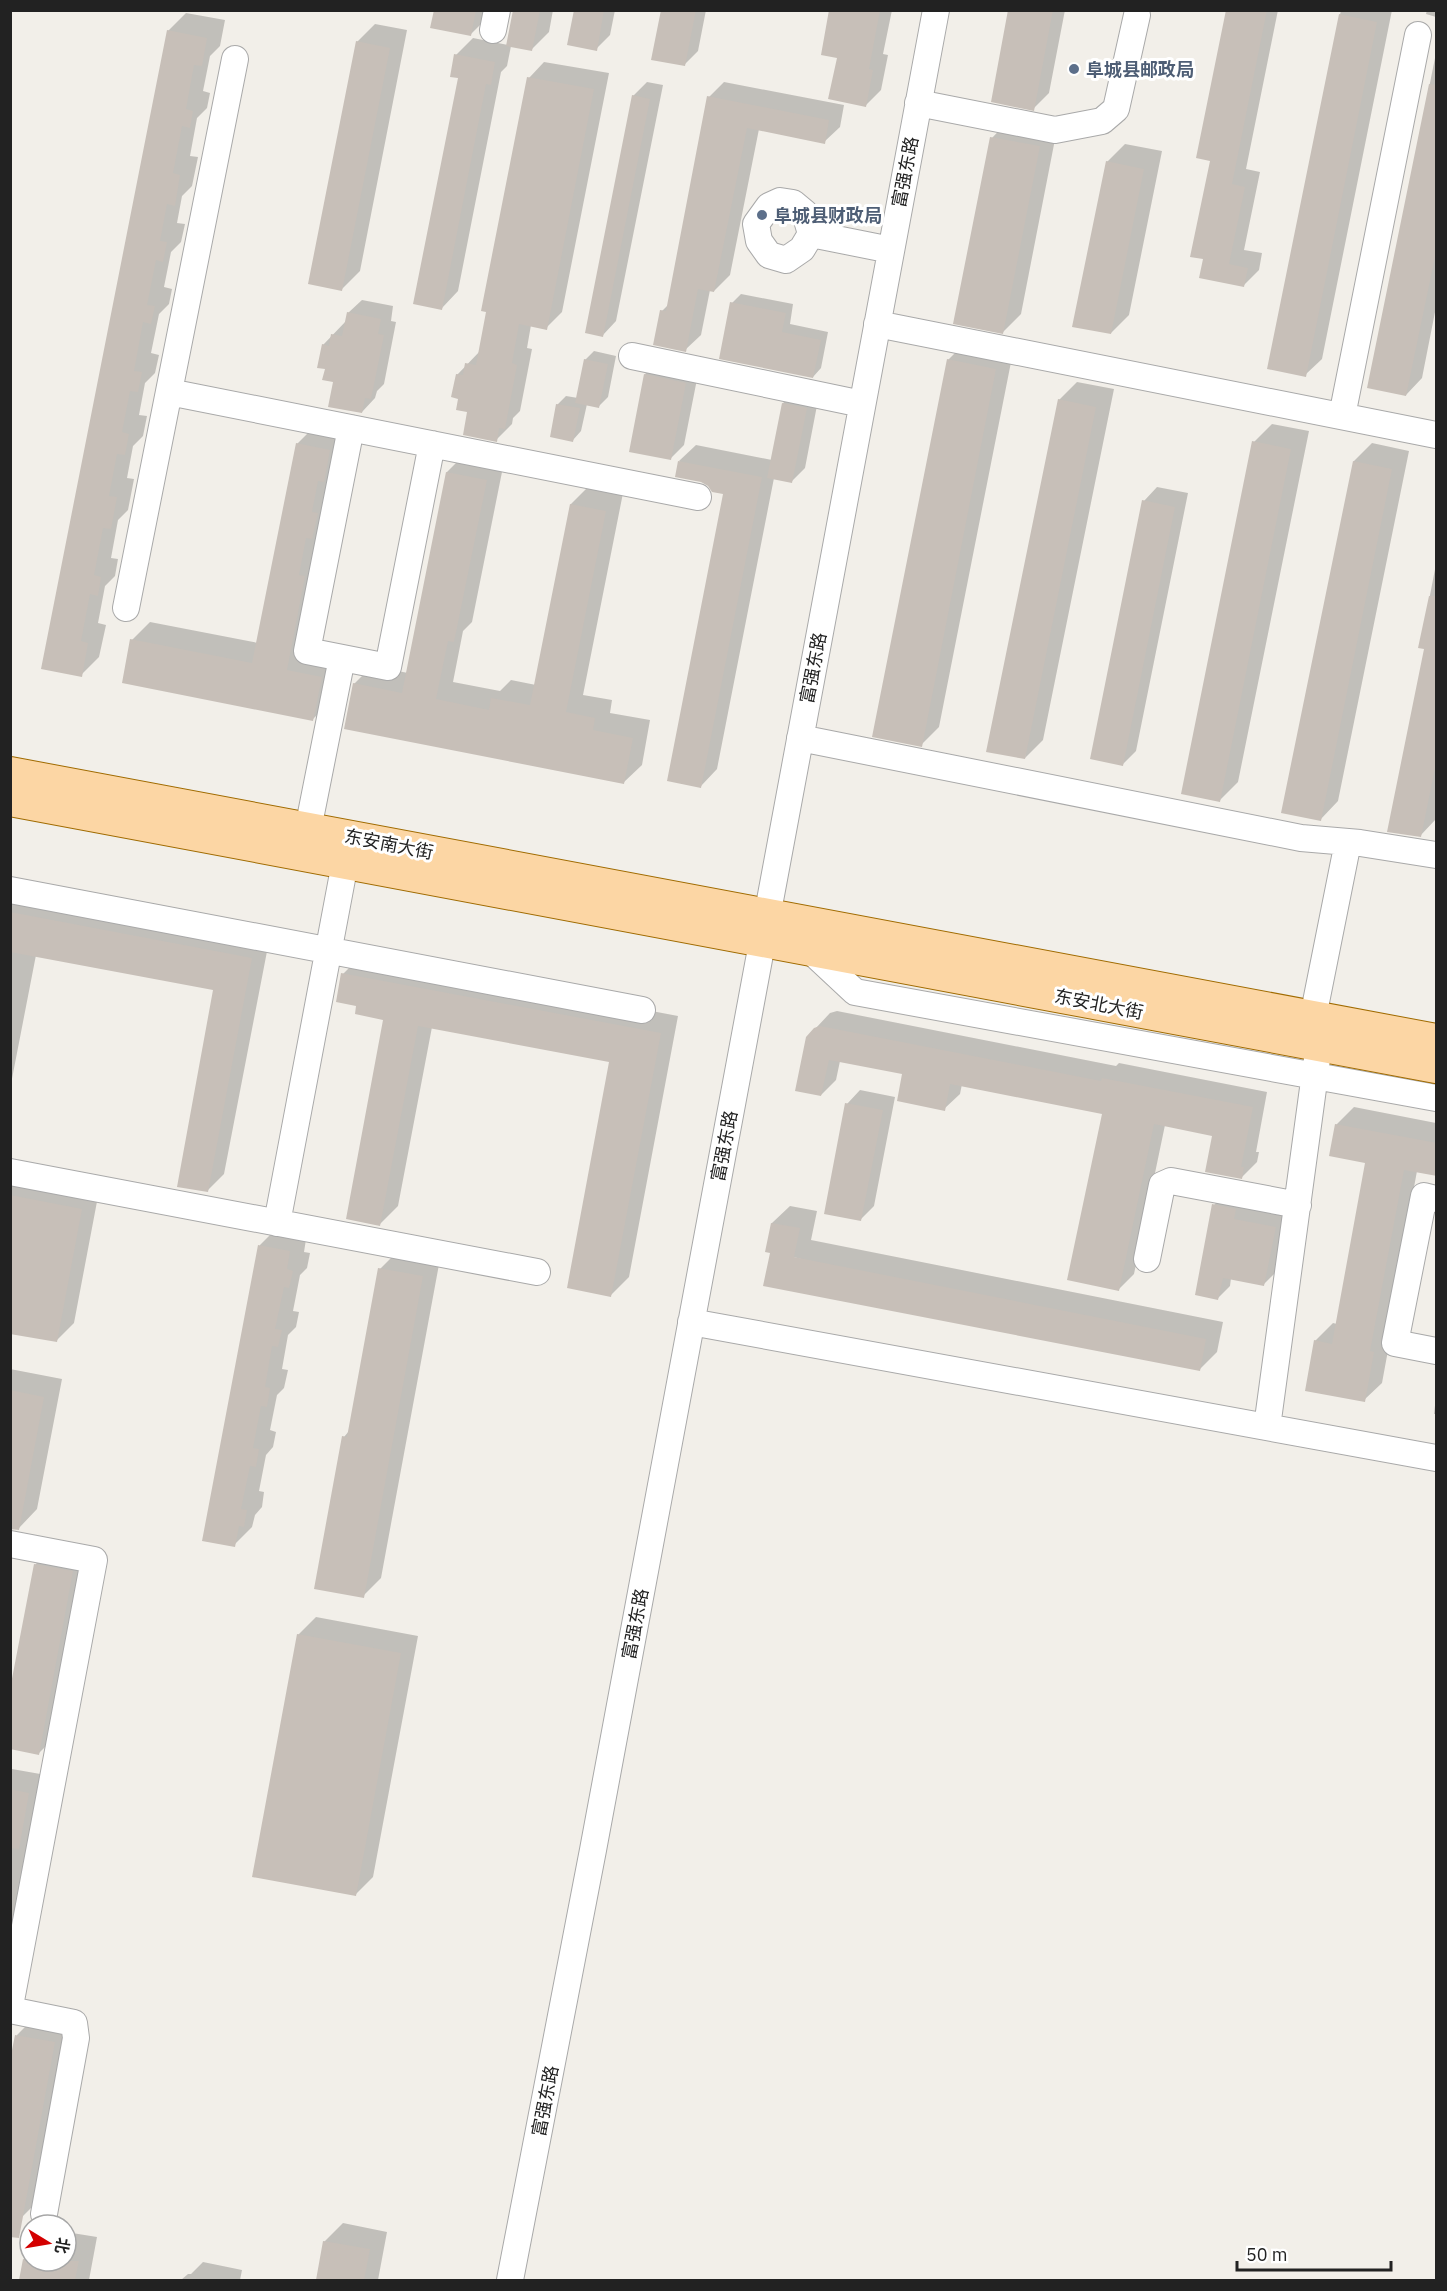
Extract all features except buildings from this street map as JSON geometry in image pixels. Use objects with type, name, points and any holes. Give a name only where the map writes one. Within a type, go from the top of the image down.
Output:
[{"type":"main road","name":"东安南大街","points":[[10,773],[308,829],[765,928]]},
{"type":"main road","name":"东安南大街","points":[[10,800],[345,863],[765,928]]},
{"type":"main road","name":"东安北大街","points":[[765,928],[810,950],[1316,1031],[1437,1040]]},
{"type":"main road","name":"东安北大街","points":[[765,928],[1316,1031],[1437,1067]]},
{"type":"street","name":"富强东路","points":[[510,2280],[593,1850],[936,10]]},
{"type":"street","points":[[918,103],[1055,130],[1102,121],[1116,109],[1137,15]]},
{"type":"street","points":[[1342,416],[1418,35]]},
{"type":"street","points":[[126,608],[235,59]]},
{"type":"street","points":[[812,234],[891,250]]},
{"type":"street","points":[[877,324],[1437,435]]},
{"type":"street","points":[[632,356],[862,404]]},
{"type":"street","points":[[169,392],[698,497]]},
{"type":"street","points":[[351,428],[306,651],[388,667],[432,444]]},
{"type":"street","points":[[308,829],[342,658]]},
{"type":"street","points":[[800,738],[1301,838],[1348,842],[1437,855]]},
{"type":"street","points":[[1267,1427],[1315,1076],[1316,1031],[1348,842]]},
{"type":"street","points":[[277,1223],[345,863]]},
{"type":"street","points":[[10,890],[642,1010]]},
{"type":"street","points":[[810,950],[855,992],[1437,1098]]},
{"type":"street","points":[[10,1172],[537,1272]]},
{"type":"street","points":[[1147,1259],[1162,1185],[1171,1180],[1298,1205]]},
{"type":"street","points":[[1437,1198],[1424,1196],[1395,1343],[1437,1351]]},
{"type":"street","points":[[691,1322],[1437,1458]]},
{"type":"street","points":[[10,1544],[94,1560],[10,2008],[74,2023],[76,2038],[44,2213]]},
{"type":"place","name":"阜城县邮政局","points":[[1074,69]]},
{"type":"place","name":"阜城县财政局","points":[[762,215]]}]
